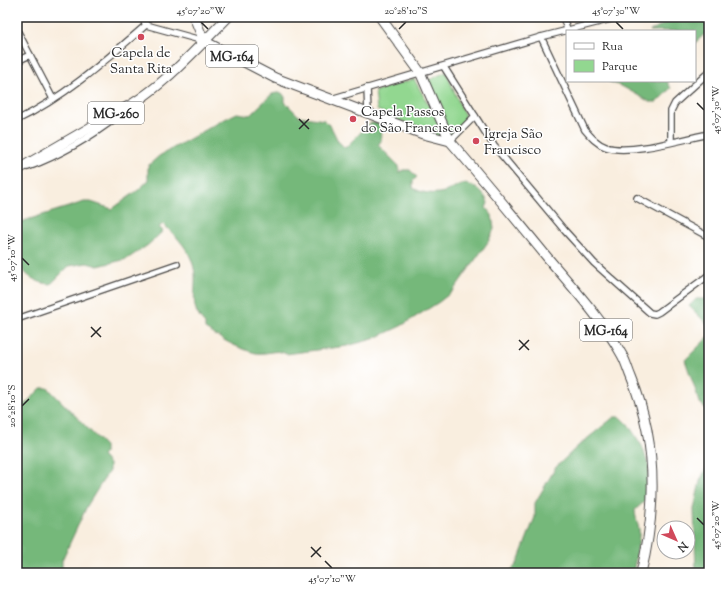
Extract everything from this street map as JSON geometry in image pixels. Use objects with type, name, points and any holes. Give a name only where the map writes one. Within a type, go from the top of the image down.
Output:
[{"type":"main road","name":"MG-164","points":[[194,17],[204,42],[275,78],[423,134],[450,141]]},
{"type":"main road","name":"MG-164","points":[[204,42],[228,17]]},
{"type":"main road","name":"MG-164","points":[[380,17],[420,72],[450,141],[580,296],[604,326],[623,356],[639,395],[652,461],[652,490],[642,568]]},
{"type":"main road","name":"MG-260","points":[[17,171],[117,112],[130,106],[182,64],[204,42]]},
{"type":"street","points":[[142,17],[146,26]]},
{"type":"street","points":[[563,17],[567,29]]},
{"type":"street","points":[[331,99],[420,72],[444,67],[567,29],[619,17]]},
{"type":"street","points":[[146,26],[204,42]]},
{"type":"street","points":[[17,120],[35,111],[53,99],[105,61],[146,26]]},
{"type":"street","points":[[17,30],[53,99]]},
{"type":"street","points":[[541,37],[585,130],[596,141],[606,147],[622,150],[709,134]]},
{"type":"street","points":[[17,61],[30,55]]},
{"type":"street","points":[[444,67],[494,146],[565,231],[594,263],[650,313],[655,314],[709,275]]},
{"type":"street","points":[[671,142],[671,110],[675,103],[709,72]]},
{"type":"street","points":[[367,88],[368,112]]},
{"type":"street","points":[[450,141],[475,116]]},
{"type":"street","points":[[637,198],[709,237]]},
{"type":"street","points":[[17,320],[177,264]]},
{"type":"green space","points":[[678,17],[709,17],[709,30],[696,42],[696,30],[652,30]]},
{"type":"green space","points":[[446,72],[467,121],[450,138],[425,82]]},
{"type":"green space","points":[[414,79],[446,136],[437,137],[377,110],[375,91]]},
{"type":"green space","points":[[610,82],[668,82],[671,88],[657,102],[650,102],[625,88]]},
{"type":"green space","points":[[282,93],[285,97],[285,102],[299,116],[324,120],[331,127],[338,141],[345,148],[370,123],[378,123],[381,127],[381,141],[378,145],[399,166],[399,173],[403,170],[410,170],[417,177],[413,181],[413,188],[417,190],[425,193],[438,193],[447,191],[462,184],[466,184],[478,189],[481,192],[488,203],[486,208],[492,215],[494,229],[488,242],[453,291],[439,302],[401,326],[373,339],[347,346],[286,354],[282,352],[256,353],[236,346],[205,329],[205,324],[200,318],[195,307],[195,275],[191,259],[184,246],[163,224],[159,227],[163,231],[148,245],[127,259],[98,266],[87,263],[69,266],[51,284],[46,284],[35,280],[20,266],[16,252],[17,223],[84,202],[91,202],[112,209],[148,181],[148,166],[159,156],[237,113],[250,115],[272,94]]},
{"type":"green space","points":[[696,299],[709,299],[709,326],[689,306]]},
{"type":"green space","points":[[709,336],[709,412],[700,403],[685,360]]},
{"type":"green space","points":[[41,388],[48,388],[105,446],[105,453],[102,456],[109,464],[109,471],[87,506],[62,560],[62,567],[68,573],[17,573],[17,403],[23,406]]},
{"type":"green space","points":[[614,417],[621,417],[628,424],[642,446],[649,467],[646,500],[635,510],[639,534],[633,573],[508,573],[517,564],[535,517],[535,503],[556,467],[578,446]]},
{"type":"green space","points":[[709,462],[709,573],[696,573],[696,520],[694,520],[694,509],[700,481]]},
{"type":"place","name":"Capela de Santa Rita","points":[[141,37]]},
{"type":"place","name":"Capela Passos do São Francisco","points":[[353,119]]},
{"type":"place","name":"Igreja São Francisco","points":[[476,141]]}]
